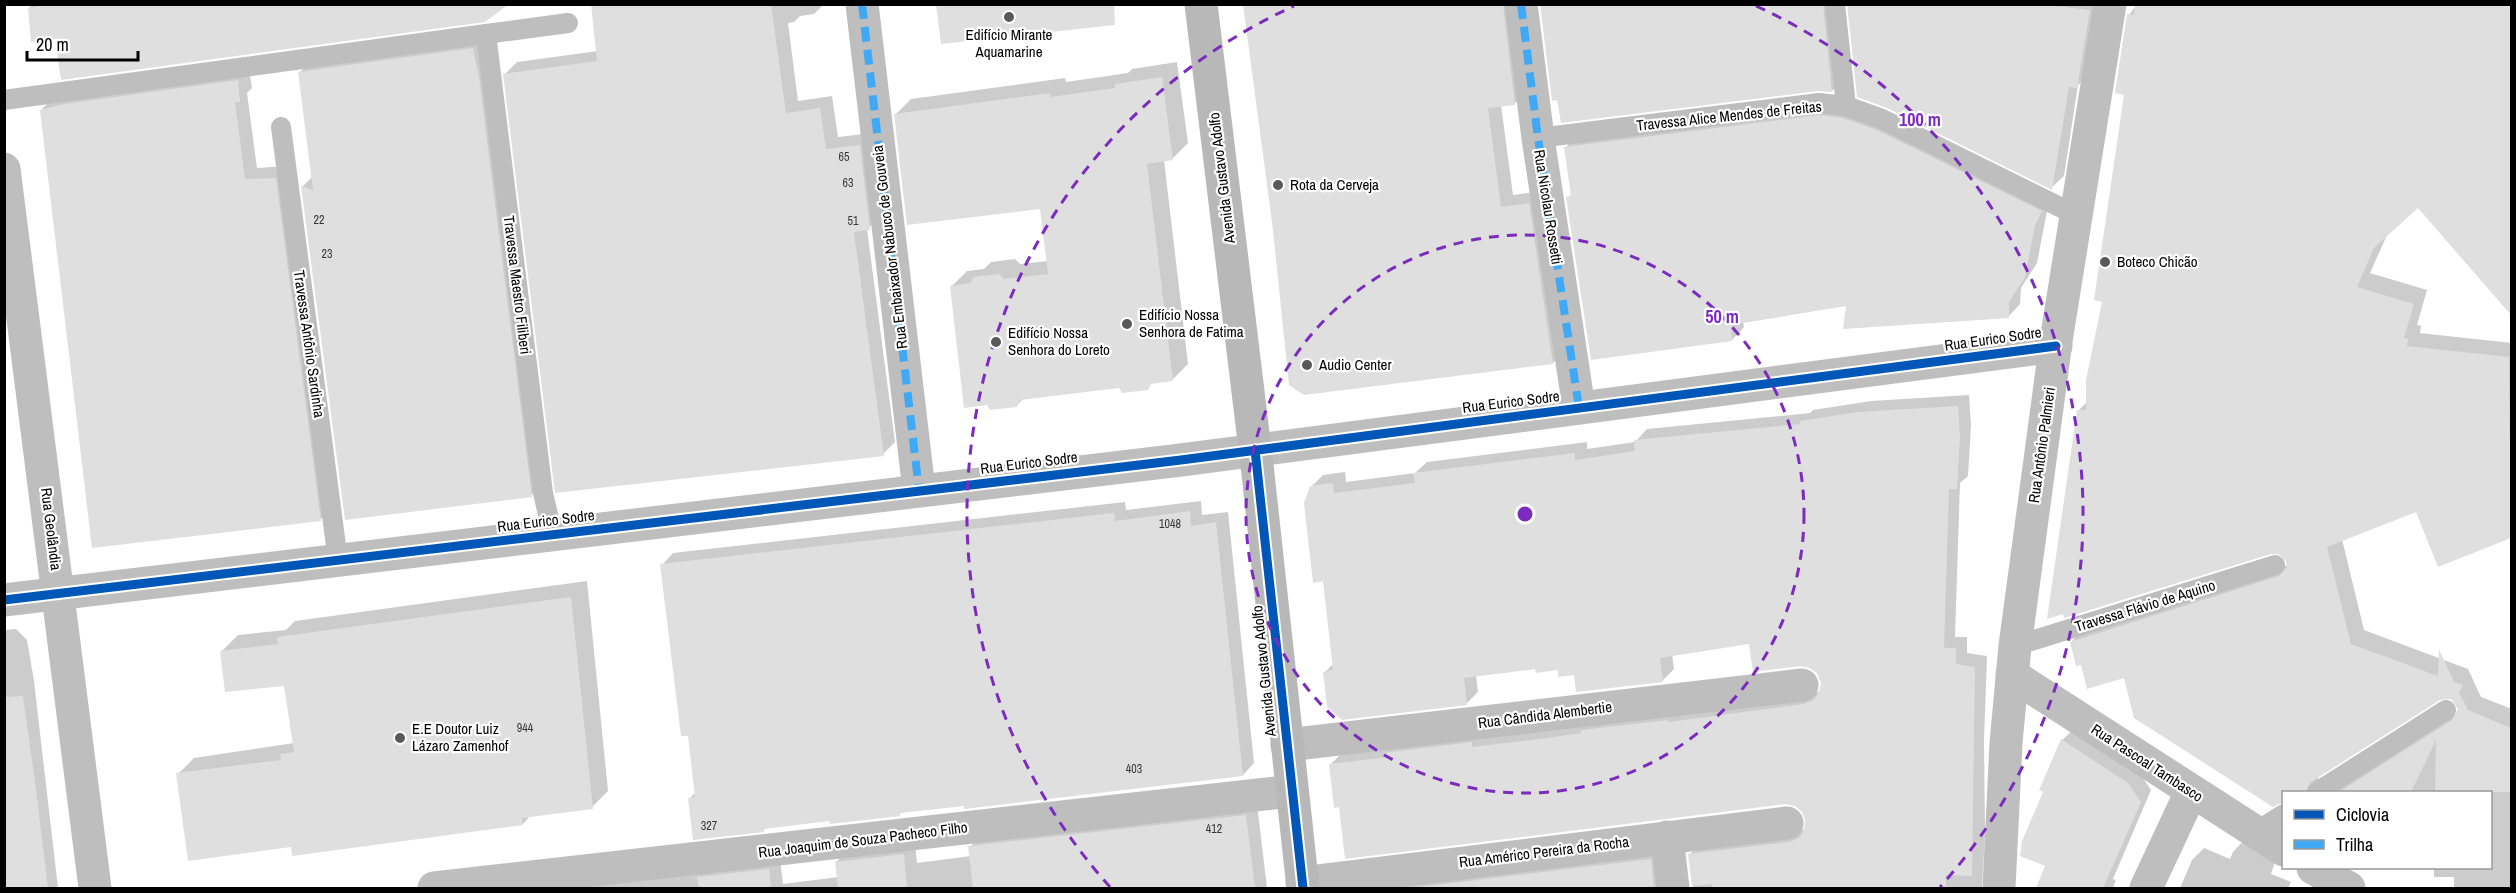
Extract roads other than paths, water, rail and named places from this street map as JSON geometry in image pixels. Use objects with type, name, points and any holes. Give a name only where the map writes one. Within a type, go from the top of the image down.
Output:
[{"type":"main road","name":"Avenida Gustavo Adolfo","points":[[1201,4],[1255,450],[1303,886]]},
{"type":"street","name":"Rua Embaixador Nabuco de Gouveia","points":[[862,4],[920,490]]},
{"type":"street","name":"Rua Nicolau Rossetti","points":[[1521,4],[1538,138],[1579,408]]},
{"type":"street","name":"Rua Antônio Palmieri","points":[[1999,888],[2006,743],[2014,660],[2056,346],[2110,4]]},
{"type":"street","name":"Rua Geolândia","points":[[4,169],[95,888]]},
{"type":"street","name":"Rua Eurico Sodre","points":[[4,600],[553,536],[1255,450],[2056,346]]},
{"type":"street","name":"Rua Pascoal Tambasco","points":[[2014,660],[2191,792],[2282,849]]},
{"type":"street","name":"Rua Cândida Alembertie","points":[[1287,745],[1803,685]]},
{"type":"street","name":"Rua Joaquim de Souza Pacheco Filho","points":[[434,888],[1292,790]]},
{"type":"street","points":[[2146,888],[2191,792]]},
{"type":"street","name":"Rua Américo Pereira da Rocha","points":[[1303,886],[1787,823]]},
{"type":"street","points":[[1667,837],[1673,888]]},
{"type":"street","points":[[2316,869],[2349,888]]},
{"type":"lane","points":[[1835,4],[1846,106]]},
{"type":"lane","points":[[4,100],[568,23]]},
{"type":"lane","name":"Travessa Maestro Filiberi","points":[[486,34],[543,493],[553,536]]},
{"type":"lane","name":"Travessa Alice Mendes de Freitas","points":[[1538,138],[1819,103],[1846,106],[1882,119],[2076,215]]},
{"type":"lane","name":"Travessa Antônio Sardinha","points":[[280,127],[338,561]]},
{"type":"lane","name":"Travessa Flávio de Aquino","points":[[2014,660],[2275,565]]},
{"type":"lane","points":[[2319,791],[2446,710]]},
{"type":"lane","points":[[2254,833],[2282,815]]},
{"type":"place","name":"Edifício Mirante Aquamarine","points":[[1009,17]]},
{"type":"place","name":"Rota da Cerveja","points":[[1278,185]]},
{"type":"place","name":"Boteco Chicão","points":[[2105,262]]},
{"type":"place","name":"Edifício Nossa Senhora de Fatima","points":[[1127,324]]},
{"type":"place","name":"Edifício Nossa Senhora do Loreto","points":[[996,342]]},
{"type":"place","name":"Audio Center","points":[[1307,365]]},
{"type":"place","name":"E.E Doutor Luiz Lázaro Zamenhof","points":[[400,738]]}]
